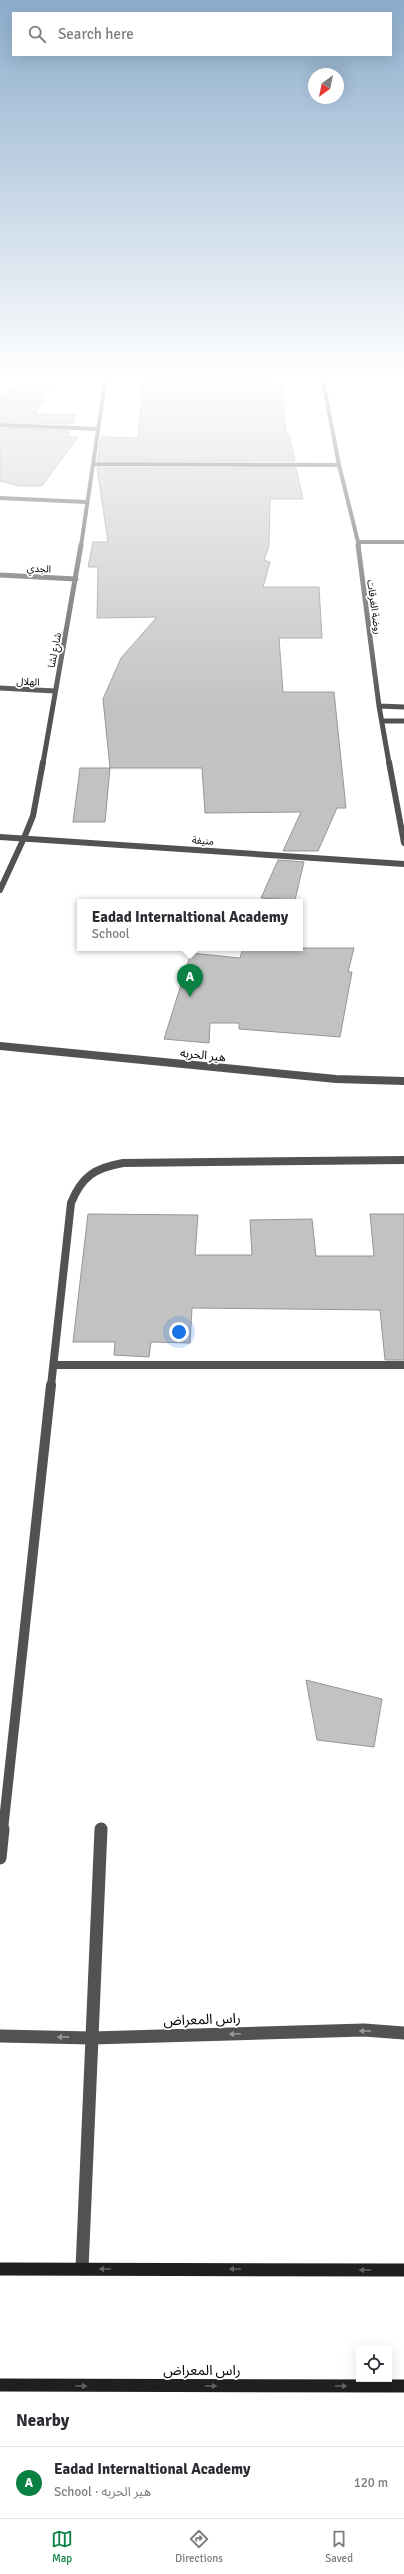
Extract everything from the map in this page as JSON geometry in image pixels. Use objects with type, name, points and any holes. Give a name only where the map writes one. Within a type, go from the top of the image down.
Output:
[{"type":"street","name":"شارع لشا","points":[[0,890],[33,816],[76,579],[89,488]]},
{"type":"street","name":"روضة الغرقات","points":[[345,488],[358,542],[382,721],[404,843]]},
{"type":"street","points":[[0,498],[86,502]]},
{"type":"street","points":[[358,542],[404,542]]},
{"type":"street","name":"الجدي","points":[[0,575],[76,579]]},
{"type":"street","name":"الهلال","points":[[0,688],[55,692]]},
{"type":"street","points":[[380,706],[404,707]]},
{"type":"street","points":[[382,721],[404,722]]},
{"type":"street","name":"منيفة","points":[[0,837],[404,864]]},
{"type":"street","name":"هير الحربه","points":[[0,1046],[336,1079],[404,1081]]},
{"type":"street","points":[[0,1858],[72,1202],[78,1184],[88,1173],[106,1166],[123,1163],[404,1160]]},
{"type":"street","points":[[55,1365],[404,1365]]},
{"type":"street","points":[[82,2269],[101,1829]]},
{"type":"street","name":"راس المعراض","points":[[0,2036],[92,2038],[364,2030],[404,2033]]},
{"type":"street","points":[[0,2269],[404,2270]]},
{"type":"street","name":"راس المعراض","points":[[0,2386],[55,2390],[404,2386]]},
{"type":"building","points":[[100,488],[300,488],[303,499],[270,499],[269,546],[264,560],[270,562],[263,587],[319,587],[322,638],[279,638],[283,692],[334,692],[346,808],[337,808],[318,851],[283,851],[301,812],[205,813],[202,768],[110,768],[103,699],[121,658],[157,617],[97,618],[98,567],[88,567],[93,542],[108,542]]},
{"type":"building","points":[[80,768],[110,768],[105,822],[73,822]]},
{"type":"building","points":[[278,860],[304,862],[295,899],[261,898]]},
{"type":"building","points":[[303,948],[354,948],[348,972],[352,972],[340,1037],[239,1029],[239,1023],[210,1023],[209,1043],[164,1039],[191,953],[240,958],[242,951],[303,951]]},
{"type":"building","points":[[88,1214],[198,1215],[195,1255],[252,1255],[250,1220],[312,1219],[316,1256],[374,1256],[370,1214],[404,1214],[404,1360],[385,1360],[380,1310],[192,1308],[190,1343],[151,1342],[149,1357],[114,1355],[115,1342],[73,1342]]},
{"type":"building","points":[[306,1680],[382,1699],[374,1747],[317,1740]]},
{"type":"place","name":"Eadad Internaltional Academy","points":[[190,997]]}]
